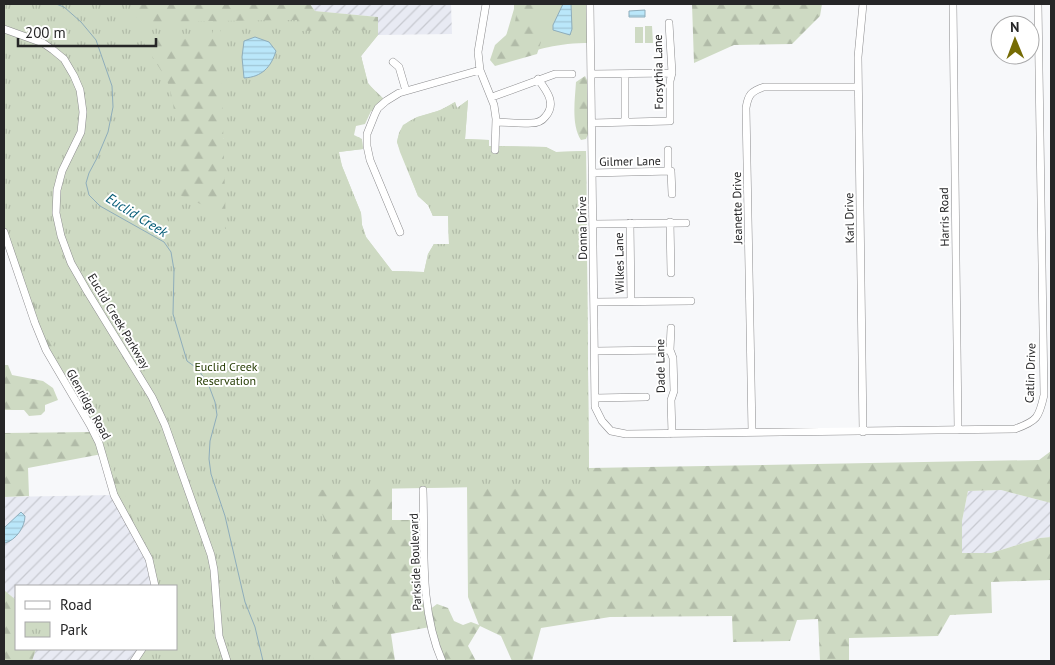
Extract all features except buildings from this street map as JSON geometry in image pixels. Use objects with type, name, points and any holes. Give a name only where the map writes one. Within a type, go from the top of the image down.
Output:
[{"type":"street","points":[[486,4],[478,52],[480,70],[492,97],[496,122],[495,150]]},
{"type":"street","name":"Donna Drive","points":[[590,4],[595,407],[602,421],[611,430],[626,434]]},
{"type":"street","name":"Karl Drive","points":[[863,432],[858,57],[864,4]]},
{"type":"street","name":"Harris Road","points":[[953,4],[958,430]]},
{"type":"street","name":"Catlin Drive","points":[[626,434],[1015,429],[1031,423],[1040,412],[1044,395],[1038,4]]},
{"type":"street","name":"Forsythia Lane","points":[[625,122],[670,122],[670,81],[672,73],[669,23]]},
{"type":"street","name":"Euclid Creek Parkway","points":[[4,29],[43,43],[53,50],[64,59],[80,90],[83,112],[81,132],[62,171],[57,190],[56,213],[61,236],[71,263],[152,397],[165,425],[214,570],[217,622],[227,661]]},
{"type":"street","points":[[393,62],[399,68],[406,91]]},
{"type":"street","points":[[400,232],[370,160],[367,146],[367,134],[378,108],[386,100],[406,91],[480,70]]},
{"type":"street","points":[[591,74],[672,73]]},
{"type":"street","points":[[492,97],[555,74],[572,74]]},
{"type":"street","points":[[592,123],[625,122],[625,74]]},
{"type":"street","points":[[496,122],[532,123],[543,120],[550,112],[551,102],[548,93],[538,79]]},
{"type":"street","name":"Jeanette Drive","points":[[752,432],[746,108],[748,97],[753,90],[764,88],[858,86]]},
{"type":"street","points":[[668,150],[668,171],[671,171],[672,194]]},
{"type":"street","name":"Gilmer Lane","points":[[592,173],[668,171]]},
{"type":"street","points":[[670,222],[671,273]]},
{"type":"street","name":"Wilkes Lane","points":[[630,223],[631,302]]},
{"type":"street","points":[[593,224],[686,223]]},
{"type":"street","name":"Glenridge Road","points":[[4,232],[44,344],[99,443],[114,495],[149,559],[155,585]]},
{"type":"street","points":[[594,302],[691,301]]},
{"type":"street","name":"Dade Lane","points":[[670,328],[674,391],[671,400],[672,434]]},
{"type":"street","points":[[594,351],[670,350]]},
{"type":"street","points":[[595,398],[646,397]]},
{"type":"street","name":"Parkside Boulevard","points":[[423,490],[426,606],[431,631],[442,661]]},
{"type":"street","points":[[134,661],[141,650]]},
{"type":"shaded area","points":[[310,4],[451,4],[452,34],[378,35],[377,17],[315,11]]},
{"type":"shaded area","points":[[1001,490],[1051,503],[1051,537],[1040,538],[991,553],[962,553],[962,521],[968,491]]},
{"type":"shaded area","points":[[114,495],[141,541],[155,585],[15,585],[15,599],[4,590],[4,497]]},
{"type":"shaded area","points":[[36,650],[141,650],[134,661],[32,661]]},
{"type":"green space","name":"Euclid Creek Reservation","points":[[4,4],[310,4],[315,11],[378,17],[378,35],[361,56],[368,84],[386,101],[375,114],[336,82],[223,139],[359,137],[362,141],[363,149],[339,152],[342,166],[361,213],[366,237],[392,271],[424,272],[428,254],[434,244],[449,244],[448,216],[433,216],[428,205],[418,196],[397,142],[403,127],[413,119],[440,110],[455,102],[457,108],[468,100],[465,139],[489,140],[489,146],[546,147],[556,152],[586,151],[589,468],[1039,460],[1051,451],[1051,503],[1001,490],[968,491],[962,521],[962,553],[991,553],[1040,538],[1051,537],[1051,580],[991,582],[992,613],[950,615],[938,636],[849,638],[849,661],[820,661],[818,619],[797,620],[790,641],[733,642],[732,616],[610,617],[541,628],[532,661],[512,661],[501,636],[480,626],[468,646],[476,661],[445,661],[429,610],[430,627],[391,634],[395,661],[134,661],[178,650],[178,585],[154,577],[118,503],[102,454],[28,468],[29,496],[4,497],[4,433],[93,432],[46,350],[4,232]],"holes":[[[467,487],[468,597],[479,625],[471,622],[463,625],[454,621],[448,608],[437,604],[429,610],[424,520],[392,520],[392,488]]]},
{"type":"green space","name":"Euclid Creek Reservation","points":[[4,4],[140,4],[135,26],[138,31],[140,23],[213,21],[213,37],[142,39],[167,81],[172,96],[177,169],[175,193],[219,212],[220,225],[226,229],[220,21],[297,20],[297,31],[378,30],[378,35],[361,56],[368,83],[381,98],[372,109],[365,124],[356,126],[354,135],[362,139],[363,149],[338,152],[361,213],[366,237],[392,271],[424,272],[428,254],[434,244],[449,244],[448,216],[433,216],[428,205],[418,196],[400,152],[397,142],[403,125],[417,117],[441,110],[455,102],[457,108],[468,100],[465,139],[489,140],[489,146],[546,147],[556,152],[586,151],[589,485],[311,490],[320,507],[333,546],[336,591],[333,610],[311,642],[314,661],[138,661],[144,650],[178,650],[178,585],[154,585],[124,492],[42,322],[4,225]]},
{"type":"green space","points":[[514,4],[590,4],[591,43],[567,44],[547,48],[505,61],[506,36]]},
{"type":"green space","points":[[518,4],[548,4],[538,13],[533,25],[541,42],[537,54],[495,66],[490,60],[495,45],[514,28]]},
{"type":"green space","points":[[692,4],[822,4],[820,16],[792,44],[734,45],[694,63]]},
{"type":"green space","points":[[645,26],[652,26],[653,43],[645,43]]},
{"type":"green space","points":[[635,27],[643,27],[643,43],[635,43]]},
{"type":"green space","points":[[585,76],[589,84],[589,132],[586,139],[581,140],[575,120],[575,96],[576,82]]},
{"type":"green space","points":[[4,365],[8,365],[12,375],[43,381],[53,388],[58,400],[45,405],[45,411],[41,415],[29,416],[24,410],[4,410]]},
{"type":"green space","points":[[4,590],[15,599],[15,650],[36,650],[32,661],[4,661]]},
{"type":"water","points":[[563,4],[571,4],[572,29],[570,35],[553,30],[553,25]]},
{"type":"water","points":[[645,10],[645,17],[629,17],[629,11]]},
{"type":"water","points":[[255,37],[269,42],[276,51],[265,70],[256,76],[244,78],[242,57],[244,41]]},
{"type":"water","points":[[21,512],[25,516],[22,529],[13,539],[5,543],[4,528]]},
{"type":"waterway","name":"Euclid Creek","points":[[56,4],[64,7],[81,22],[96,40],[112,86],[113,107],[108,132],[89,173],[86,183],[89,195],[100,206],[164,242],[171,252],[174,270],[173,314],[187,361],[198,369],[209,386],[215,402],[217,415],[210,441],[209,459],[211,474],[225,516],[245,602],[255,627],[263,661]]}]
